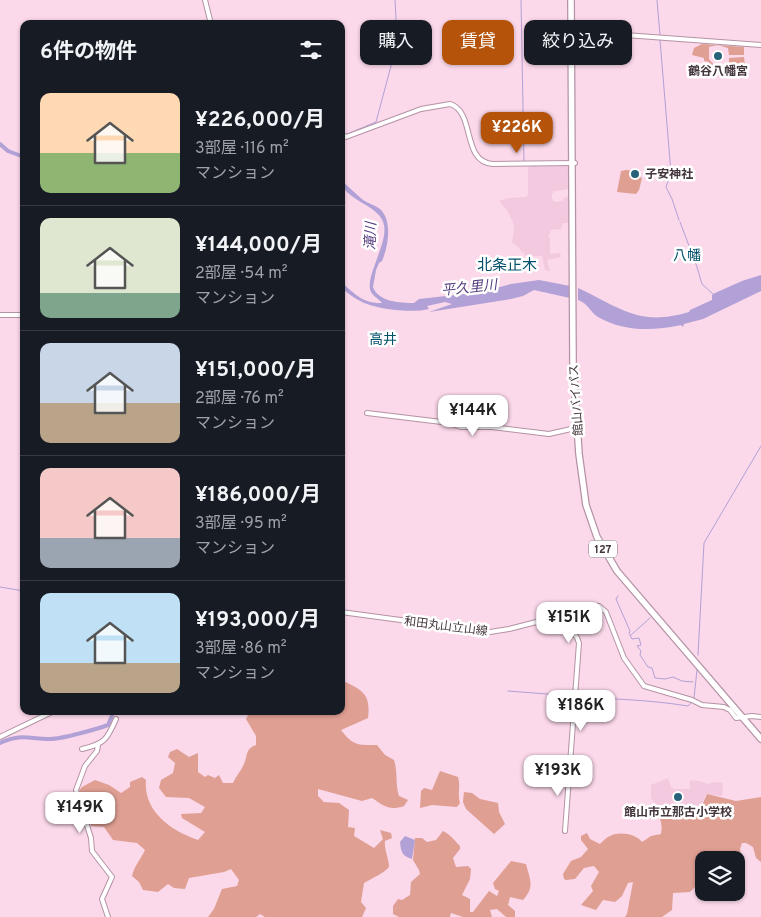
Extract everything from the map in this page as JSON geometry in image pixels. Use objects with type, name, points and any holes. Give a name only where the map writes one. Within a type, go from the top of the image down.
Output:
[{"type":"highway","name":"館山バイパス","points":[[572,0],[573,20]]},
{"type":"highway","name":"館山バイパス","points":[[573,65],[573,364],[581,476],[586,505],[594,529],[608,557],[631,589],[761,734]]},
{"type":"highway","name":"館山バイパス","points":[[745,718],[761,740]]},
{"type":"street","points":[[204,0],[210,20]]},
{"type":"street","points":[[632,36],[761,46]]},
{"type":"street","points":[[345,136],[421,109],[450,104],[460,110],[474,150],[485,163],[573,163]]},
{"type":"street","points":[[0,316],[20,315]]},
{"type":"street","points":[[367,413],[450,423],[461,427],[492,427],[549,434],[579,427]]},
{"type":"street","name":"和田丸山立山線","points":[[345,613],[490,632],[509,629],[595,606],[603,608],[624,658],[644,686],[702,704],[724,707],[730,710],[736,718],[761,717]]},
{"type":"street","points":[[556,616],[562,625],[574,632],[578,639],[565,831]]},
{"type":"street","points":[[0,737],[46,715]]},
{"type":"street","points":[[82,749],[98,745],[109,735],[116,719]]},
{"type":"street","points":[[98,745],[97,751],[85,766],[76,790],[91,838],[92,851],[112,877],[102,899],[108,917]]},
{"type":"shaded area","points":[[702,44],[717,45],[709,47],[709,59],[718,67],[729,67],[729,58],[744,57],[745,66],[742,69],[711,76],[709,62],[704,61],[704,58],[692,55],[694,48]]},
{"type":"shaded area","points":[[717,45],[744,47],[744,55],[729,55],[728,48]]},
{"type":"shaded area","points":[[530,166],[568,166],[569,170],[569,189],[554,191],[552,194],[554,202],[563,201],[564,198],[569,196],[570,223],[563,223],[561,229],[551,230],[548,237],[550,237],[550,254],[560,253],[561,257],[547,260],[550,271],[545,270],[542,256],[526,256],[512,243],[513,222],[507,210],[499,201],[509,198],[526,197],[528,195],[528,168]]},
{"type":"shaded area","points":[[621,171],[636,171],[631,172],[631,174],[642,178],[636,194],[617,192]]},
{"type":"shaded area","points":[[345,184],[363,200],[380,209],[387,220],[386,249],[382,261],[376,270],[373,287],[385,299],[414,303],[419,299],[482,292],[511,284],[539,280],[570,286],[570,298],[534,290],[523,296],[511,299],[429,312],[452,304],[445,302],[427,306],[429,309],[407,311],[381,308],[360,301],[345,291],[345,285],[364,300],[382,303],[371,292],[370,286],[373,270],[383,242],[384,225],[382,218],[377,213],[345,190]]},
{"type":"shaded area","points":[[761,275],[761,291],[703,319],[684,324],[683,327],[681,325],[649,329],[628,328],[598,317],[584,303],[578,300],[578,288],[631,313],[643,316],[672,316],[689,312],[712,300],[712,295],[715,293]]},
{"type":"shaded area","points":[[345,682],[364,693],[368,703],[368,718],[341,730],[356,744],[377,745],[385,755],[394,760],[399,796],[408,800],[404,806],[390,808],[372,798],[362,801],[318,789],[318,796],[324,802],[339,803],[349,810],[348,827],[355,828],[354,836],[374,848],[383,839],[380,830],[391,833],[392,838],[385,841],[389,867],[381,874],[364,883],[361,902],[366,908],[362,917],[265,917],[260,914],[256,917],[208,917],[214,909],[222,889],[237,886],[239,880],[231,869],[189,878],[185,889],[174,888],[168,884],[158,892],[143,890],[139,882],[132,876],[145,850],[137,843],[113,840],[104,827],[91,826],[90,819],[93,806],[82,800],[79,791],[82,787],[95,780],[109,785],[121,793],[130,787],[130,782],[142,777],[146,780],[146,791],[149,801],[161,818],[178,831],[198,840],[205,832],[182,818],[181,814],[201,813],[205,807],[189,798],[166,797],[159,788],[161,780],[173,773],[175,763],[168,757],[170,752],[177,749],[189,757],[198,753],[198,772],[205,777],[208,775],[215,778],[219,775],[223,783],[233,783],[244,764],[248,750],[256,745],[256,736],[246,719],[248,715],[345,715]]},
{"type":"shaded area","points":[[440,771],[458,777],[460,803],[457,807],[432,805],[420,808],[421,791],[424,788],[432,790]]},
{"type":"shaded area","name":"館山市立那古小学校","points":[[668,778],[671,787],[674,789],[690,789],[690,780],[708,784],[714,782],[723,783],[722,796],[706,794],[699,810],[682,814],[668,806],[655,804],[651,798],[651,785]]},
{"type":"shaded area","points":[[464,792],[472,793],[480,799],[498,803],[499,812],[505,824],[494,834],[466,809],[463,802]]},
{"type":"shaded area","points":[[707,794],[736,801],[761,797],[761,862],[756,858],[753,847],[746,843],[742,843],[740,851],[695,851],[695,887],[690,892],[673,893],[672,910],[662,917],[625,917],[633,882],[628,883],[622,896],[615,902],[603,900],[596,910],[581,905],[593,891],[591,886],[599,872],[594,866],[584,868],[575,879],[564,879],[563,874],[571,861],[581,857],[588,849],[581,840],[581,836],[587,833],[590,839],[600,844],[614,834],[632,835],[642,842],[651,836],[661,834],[662,826],[659,816],[651,808],[653,805],[683,814],[699,812]]},
{"type":"shaded area","points":[[443,831],[460,846],[460,849],[453,858],[456,867],[468,866],[471,869],[470,879],[462,895],[470,899],[470,912],[473,912],[489,891],[497,896],[499,891],[495,889],[493,883],[511,861],[526,864],[530,879],[529,891],[523,900],[510,897],[508,905],[515,911],[515,917],[506,917],[497,909],[490,910],[492,917],[463,917],[451,913],[450,917],[399,917],[393,914],[393,906],[398,899],[402,900],[410,895],[411,882],[420,874],[413,860],[415,838],[422,838],[427,842],[436,840]]},
{"type":"shaded area","points":[[405,836],[415,840],[412,859],[404,855],[402,851],[400,842]]},
{"type":"waterway","points":[[395,0],[396,20]]},
{"type":"waterway","points":[[521,0],[524,161]]},
{"type":"waterway","points":[[657,0],[660,35]]},
{"type":"waterway","points":[[660,40],[671,173],[666,187],[679,220]]},
{"type":"waterway","points":[[345,135],[376,122],[391,65]]},
{"type":"waterway","name":"滝川","points":[[0,144],[8,151],[20,156]]},
{"type":"waterway","points":[[680,222],[702,284],[713,294]]},
{"type":"waterway","points":[[698,655],[704,543],[761,446]]},
{"type":"waterway","points":[[0,587],[20,590]]},
{"type":"waterway","points":[[618,596],[616,599],[630,631],[629,633],[632,639],[639,638],[641,645],[637,646],[641,651],[640,655],[648,667],[652,668],[655,678],[665,679],[673,677],[682,681],[693,682]]},
{"type":"waterway","points":[[631,635],[650,618]]},
{"type":"waterway","points":[[694,698],[697,670]]},
{"type":"waterway","points":[[508,691],[573,696]]},
{"type":"waterway","points":[[577,697],[646,701],[688,706],[692,702]]},
{"type":"waterway","name":"平久里川","points":[[0,743],[20,737],[55,739],[71,736],[108,725],[112,715]]},
{"type":"place","name":"鶴谷八幡宮","points":[[718,56]]},
{"type":"place","name":"子安神社","points":[[635,174]]},
{"type":"place","name":"館山市立那古小学校","points":[[678,797]]},
{"type":"district","name":"八幡","points":[[687,255]]},
{"type":"district","name":"北条正木","points":[[507,265]]},
{"type":"district","name":"高井","points":[[383,339]]}]
